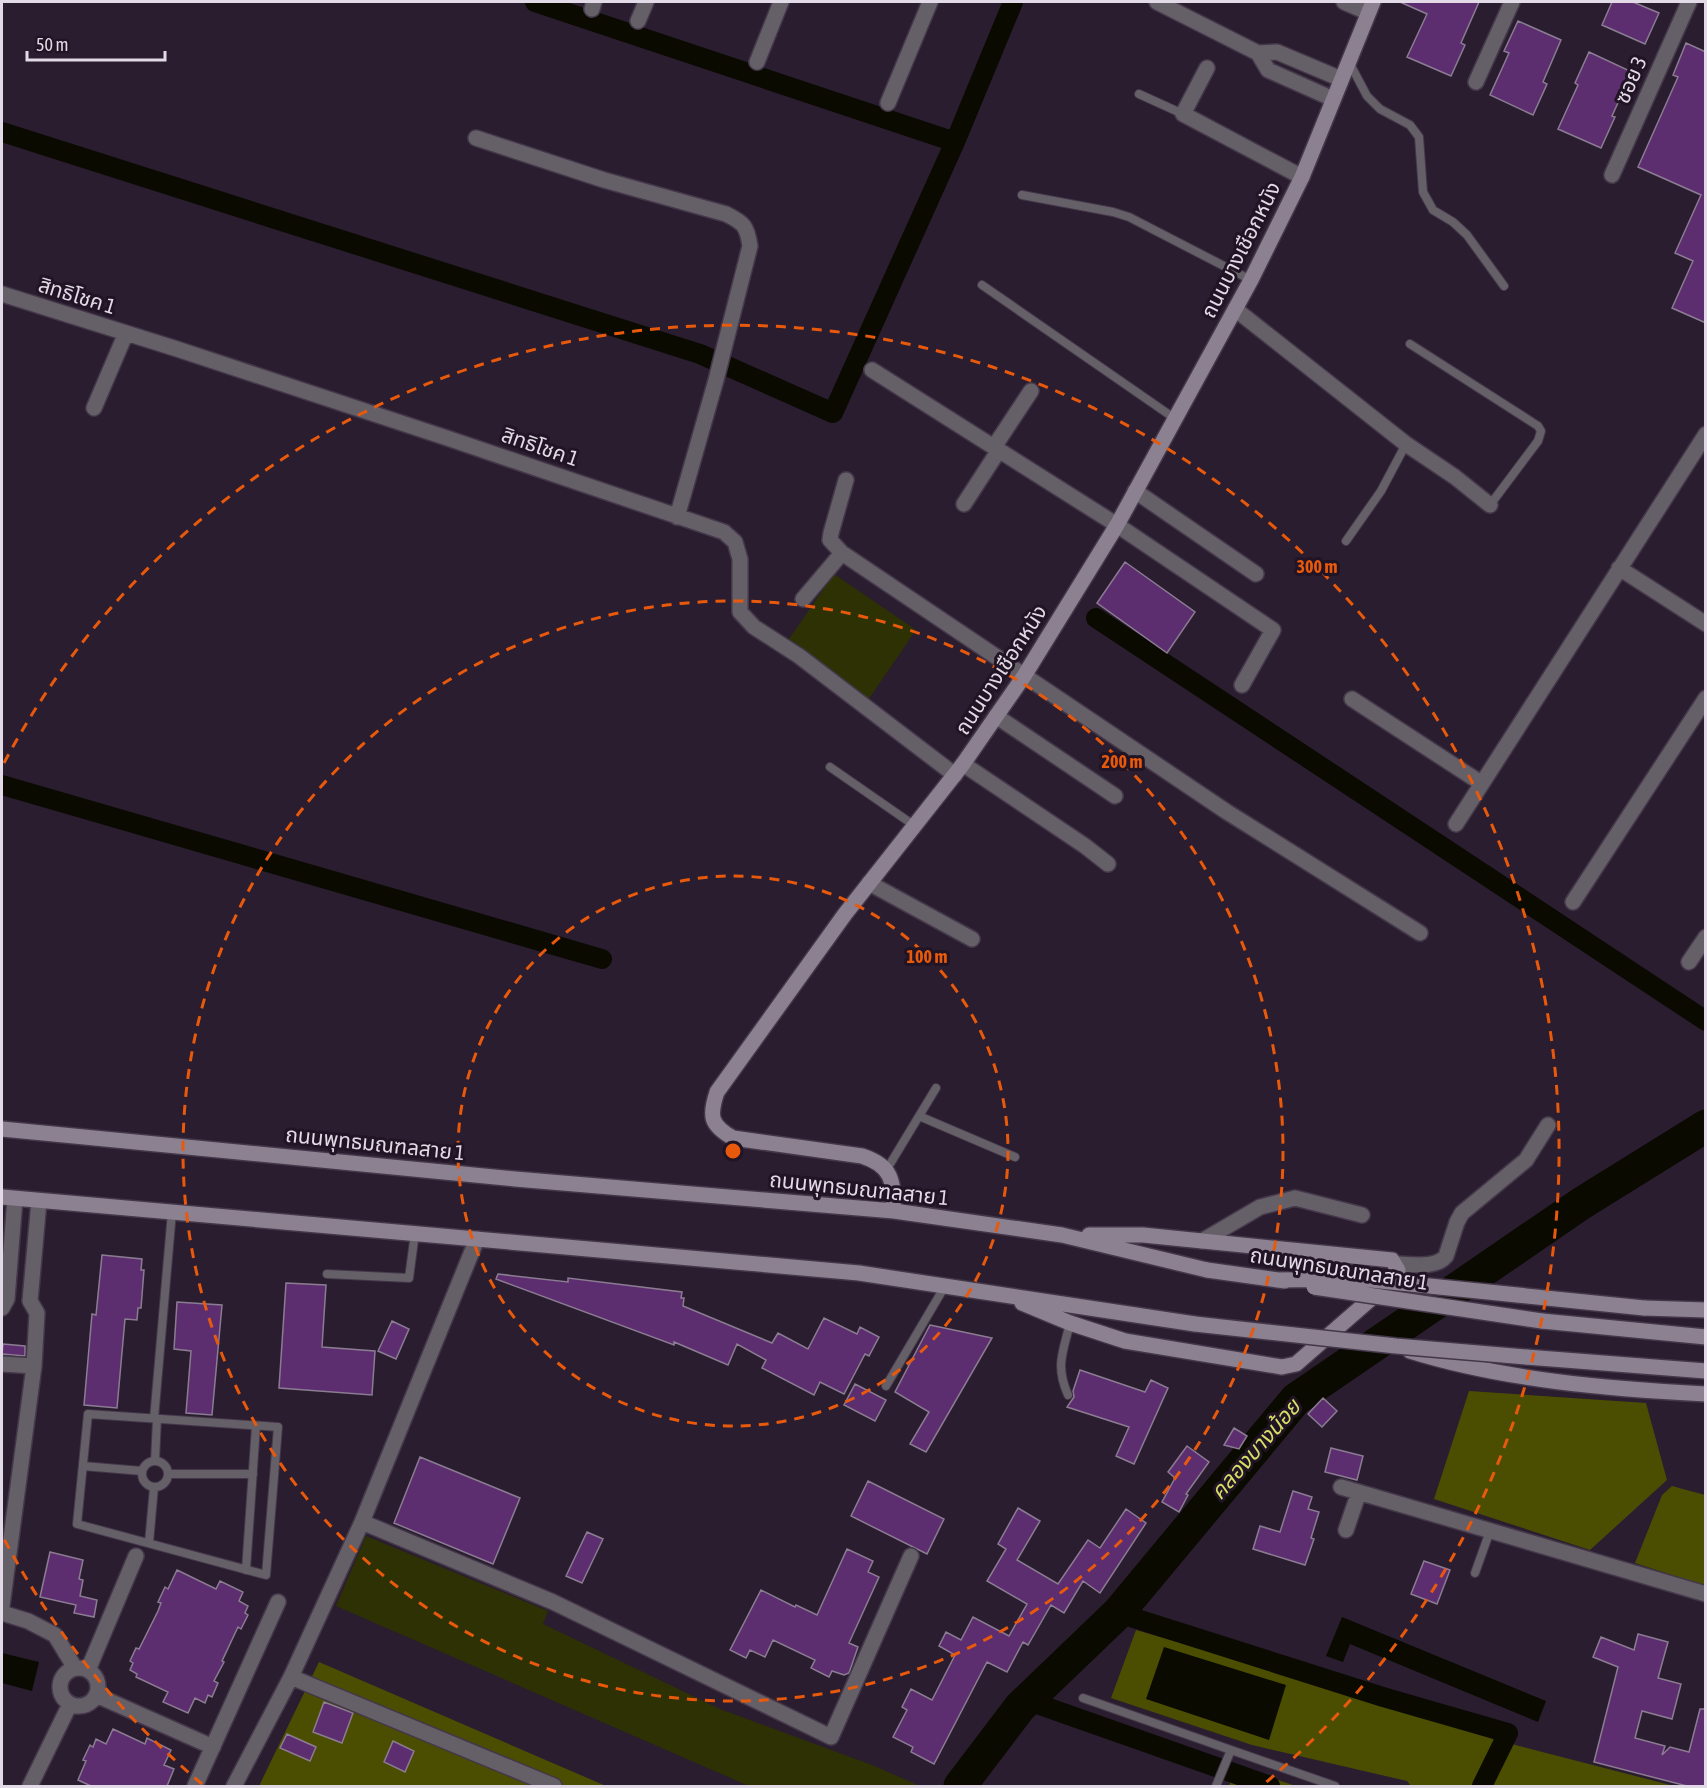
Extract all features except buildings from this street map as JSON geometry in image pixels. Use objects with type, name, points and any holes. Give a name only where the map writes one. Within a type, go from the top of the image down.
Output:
[{"type":"main road","name":"ถนนบางเชือกหนัง","points":[[887,1169],[876,1160],[862,1156],[733,1138],[720,1131],[713,1120],[711,1110],[717,1092],[845,914],[959,770],[1024,676],[1117,525],[1251,280],[1302,177],[1370,7]]},
{"type":"main road","name":"ถนนพุทธมณฑลสาย 1","points":[[2,1129],[107,1137],[515,1179],[894,1211],[1062,1235],[1208,1270],[1361,1295],[1542,1322],[1706,1337]]},
{"type":"main road","points":[[887,1169],[893,1191],[894,1211]]},
{"type":"main road","points":[[8,1198],[859,1273],[1195,1324],[1396,1346],[1706,1371]]},
{"type":"main road","points":[[999,1293],[1070,1323],[1125,1341],[1282,1366],[1296,1365],[1396,1278],[1398,1270],[1392,1260],[1143,1235],[1062,1235]]},
{"type":"main road","points":[[1276,1280],[1361,1279],[1644,1308],[1706,1310]]},
{"type":"main road","points":[[1396,1346],[1450,1363],[1499,1373],[1643,1391],[1706,1394]]},
{"type":"street","points":[[638,21],[646,2]]},
{"type":"street","points":[[757,62],[782,2]]},
{"type":"street","points":[[888,103],[930,2]]},
{"type":"street","points":[[1157,2],[1258,53],[1277,52],[1341,79]]},
{"type":"street","points":[[1344,2],[1370,7]]},
{"type":"street","points":[[1476,82],[1512,2]]},
{"type":"street","name":"ซอย 3","points":[[1612,175],[1689,2]]},
{"type":"street","points":[[1258,53],[1268,70],[1333,99]]},
{"type":"street","points":[[1207,68],[1184,114],[1302,177]]},
{"type":"street","points":[[476,138],[604,180],[726,214],[741,221],[748,232],[750,246],[716,380],[677,517]]},
{"type":"street","name":"สิทธิโชค 1","points":[[2,294],[436,434],[724,532],[735,542],[740,559],[740,612],[754,627],[959,770],[1076,840],[1108,864]]},
{"type":"street","points":[[1235,309],[1406,444],[1455,477],[1490,505]]},
{"type":"street","points":[[94,408],[126,333]]},
{"type":"street","points":[[872,370],[1117,525],[1274,630],[1242,685]]},
{"type":"street","points":[[964,504],[1031,391]]},
{"type":"street","points":[[1456,824],[1706,434]]},
{"type":"street","points":[[846,480],[830,540],[842,553],[1227,812],[1420,933]]},
{"type":"street","points":[[1135,491],[1256,574]]},
{"type":"street","points":[[803,598],[842,553]]},
{"type":"street","points":[[1620,568],[1706,624]]},
{"type":"street","points":[[1573,902],[1706,698]]},
{"type":"street","points":[[1353,699],[1481,783]]},
{"type":"street","points":[[996,716],[1115,796]]},
{"type":"street","points":[[869,883],[972,939]]},
{"type":"street","points":[[1689,962],[1706,937]]},
{"type":"street","points":[[1396,1264],[1430,1264],[1442,1261],[1446,1256],[1456,1221],[1462,1213],[1526,1160],[1548,1125]]},
{"type":"street","points":[[2,1308],[8,1299],[8,1198]]},
{"type":"street","points":[[1202,1241],[1260,1207],[1294,1198],[1362,1215]]},
{"type":"street","points":[[2,1606],[34,1366],[37,1313],[30,1301],[39,1201]]},
{"type":"street","points":[[234,1786],[291,1677],[363,1522],[477,1239]]},
{"type":"street","points":[[2,1364],[34,1366]]},
{"type":"street","points":[[1341,1487],[1706,1594]]},
{"type":"street","points":[[1346,1530],[1359,1492]]},
{"type":"street","points":[[363,1522],[553,1602],[831,1737],[911,1556]]},
{"type":"street","points":[[2,1613],[28,1621],[56,1635],[81,1669],[96,1679],[98,1686],[96,1695],[86,1705],[70,1704],[61,1696],[60,1684],[65,1674],[81,1669],[136,1556]]},
{"type":"street","points":[[195,1786],[279,1602]]},
{"type":"street","points":[[291,1677],[554,1786]]},
{"type":"street","points":[[96,1695],[213,1748]]},
{"type":"street","points":[[30,1786],[70,1704]]},
{"type":"lane","points":[[1348,61],[1367,96],[1380,108],[1410,125],[1419,137],[1423,192],[1433,210],[1453,222],[1467,235],[1504,286]]},
{"type":"lane","points":[[1139,94],[1184,114]]},
{"type":"lane","points":[[1022,195],[1091,207],[1129,217],[1251,280]]},
{"type":"lane","points":[[982,285],[1174,418]]},
{"type":"lane","points":[[1410,344],[1538,426],[1541,431],[1538,441],[1490,505]]},
{"type":"lane","points":[[1346,541],[1381,490],[1406,444]]},
{"type":"lane","points":[[830,767],[915,826]]},
{"type":"lane","points":[[887,1169],[936,1088]]},
{"type":"lane","points":[[919,1116],[1015,1158]]},
{"type":"lane","points":[[155,1461],[156,1419],[172,1212]]},
{"type":"lane","points":[[327,1274],[409,1278],[415,1233]]},
{"type":"lane","points":[[886,1386],[945,1286]]},
{"type":"lane","points":[[1068,1395],[1061,1379],[1060,1369],[1070,1323]]},
{"type":"lane","points":[[88,1414],[256,1426],[278,1427],[266,1575],[77,1524],[88,1414]]},
{"type":"lane","points":[[246,1570],[256,1426]]},
{"type":"lane","points":[[155,1461],[164,1464],[168,1474],[164,1484],[154,1487],[144,1482],[141,1478],[142,1471],[147,1462],[155,1461]]},
{"type":"lane","points":[[83,1466],[142,1471]]},
{"type":"lane","points":[[168,1474],[253,1474]]},
{"type":"lane","points":[[149,1543],[154,1487]]},
{"type":"lane","points":[[1475,1573],[1490,1531]]},
{"type":"lane","points":[[1083,1698],[1335,1786]]},
{"type":"lane","points":[[1216,1786],[1231,1751]]},
{"type":"green space","points":[[834,574],[916,630],[864,706],[782,649]]},
{"type":"green space","points":[[366,1536],[548,1611],[543,1624],[720,1709],[872,1765],[920,1786],[749,1786],[336,1606]]},
{"type":"shaded area","points":[[1469,1391],[1646,1403],[1667,1480],[1590,1550],[1434,1499]]},
{"type":"shaded area","points":[[1672,1486],[1705,1495],[1705,1586],[1635,1563],[1662,1495]]},
{"type":"shaded area","points":[[1342,1617],[1546,1701],[1538,1722],[1350,1644],[1343,1662],[1326,1656]]},
{"type":"shaded area","points":[[1136,1630],[1359,1695],[1504,1742],[1674,1786],[1411,1786],[1407,1781],[1252,1745],[1111,1698]]},
{"type":"shaded area","points":[[1164,1647],[1286,1685],[1269,1740],[1146,1699]]},
{"type":"shaded area","points":[[2,1653],[39,1662],[32,1691],[2,1683]]},
{"type":"shaded area","points":[[319,1662],[606,1786],[259,1786]]},
{"type":"shaded area","points":[[1236,1766],[1296,1786],[1229,1786]]},
{"type":"waterway","points":[[535,2],[955,142]]},
{"type":"waterway","points":[[2,132],[700,354],[833,413],[955,142],[1013,2]]},
{"type":"waterway","points":[[1096,618],[1706,1021]]},
{"type":"waterway","points":[[2,785],[602,959]]},
{"type":"waterway","name":"คลองบางน้อย","points":[[960,1786],[1020,1707],[1118,1613],[1296,1399],[1582,1203],[1706,1126]]},
{"type":"waterway","points":[[1118,1613],[1383,1697],[1508,1733],[1482,1786]]},
{"type":"waterway","points":[[1026,1700],[1270,1786]]}]
